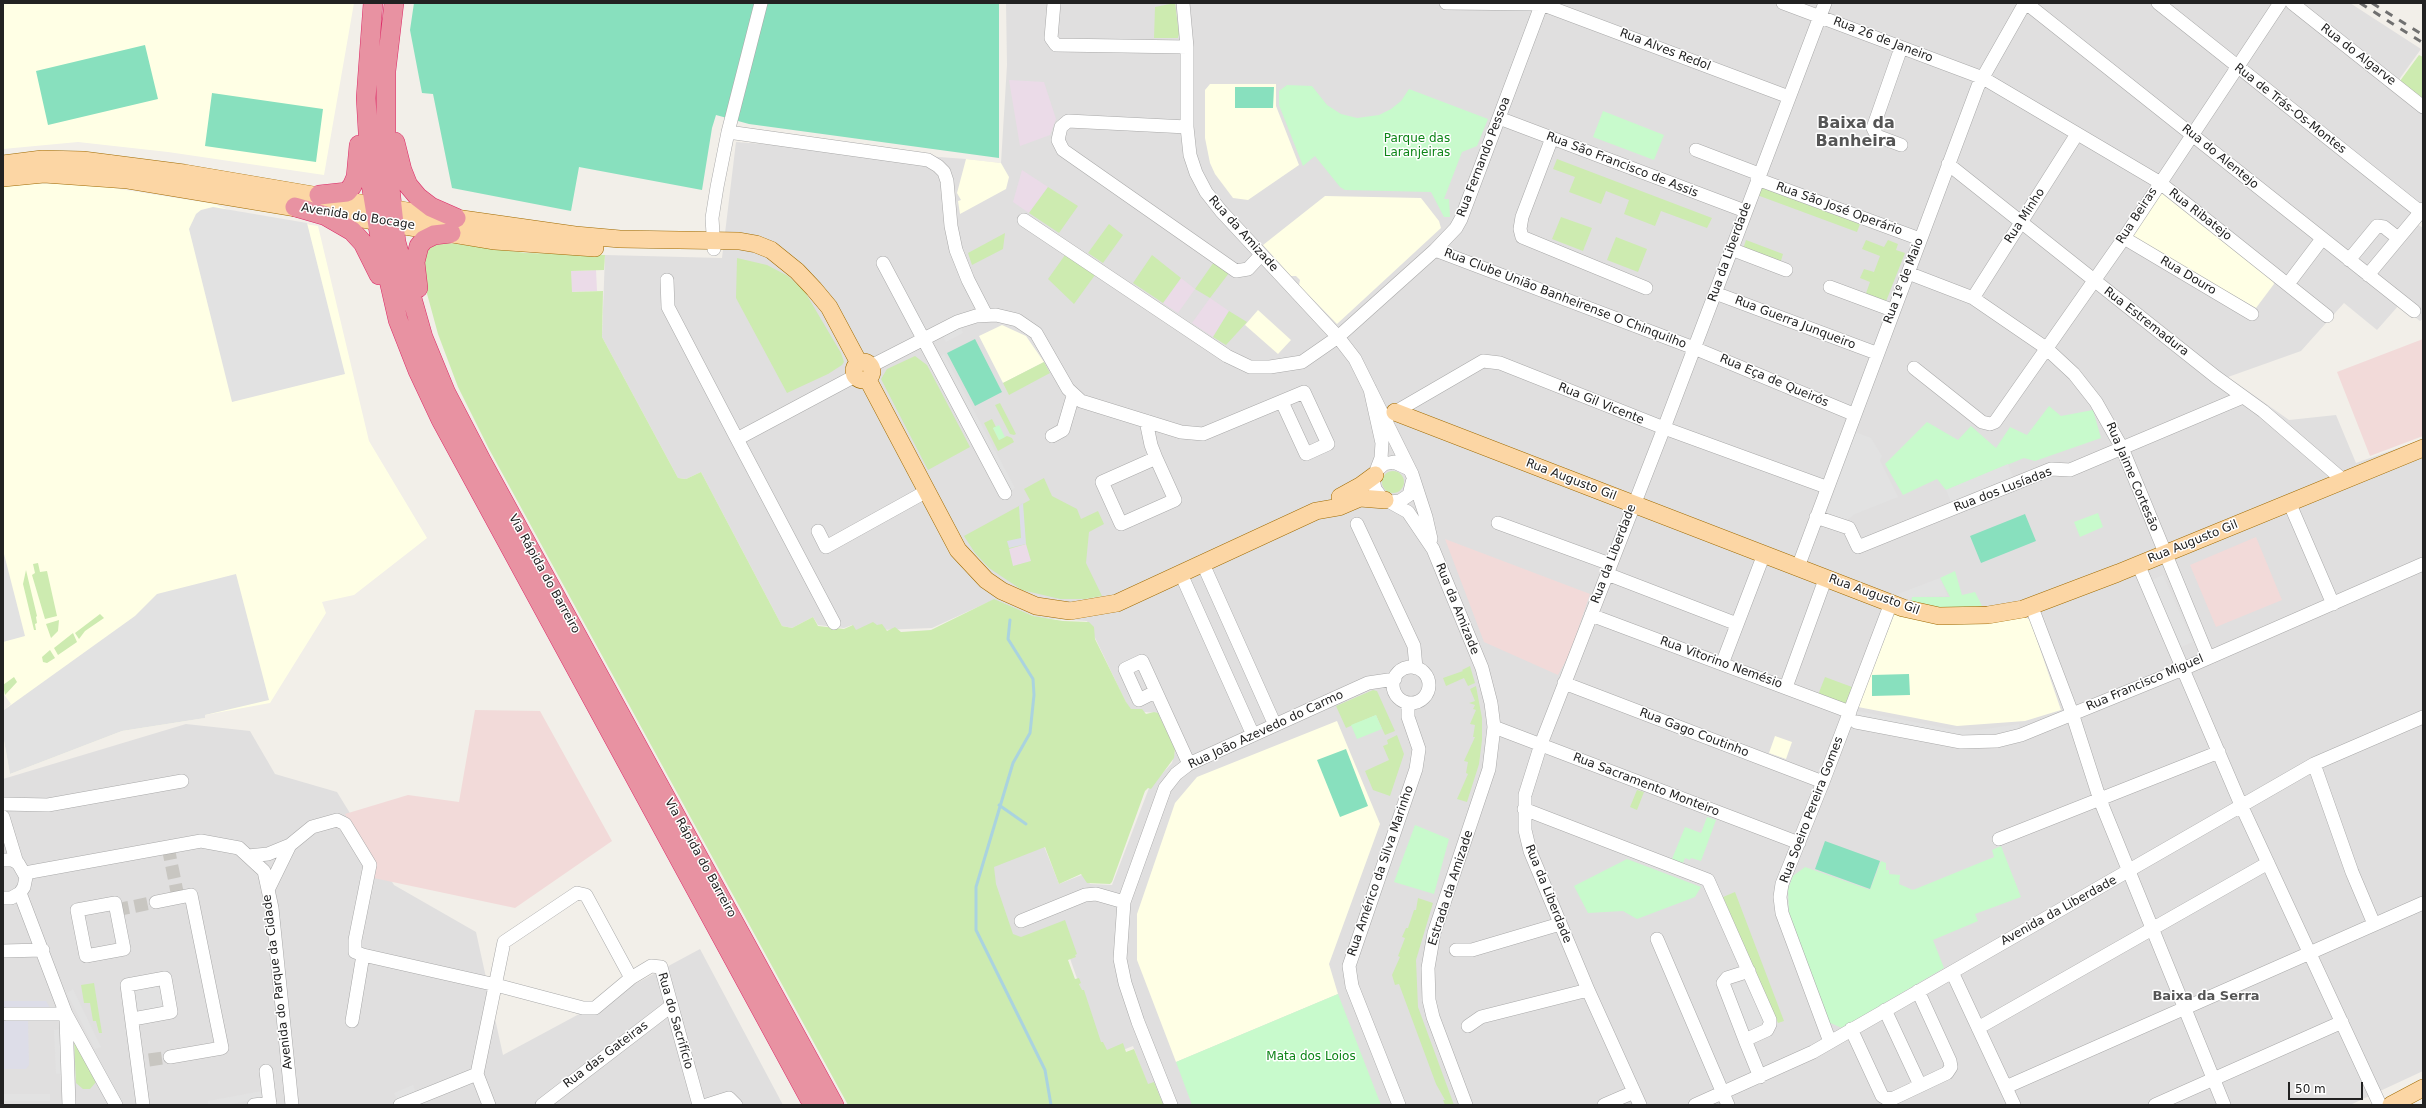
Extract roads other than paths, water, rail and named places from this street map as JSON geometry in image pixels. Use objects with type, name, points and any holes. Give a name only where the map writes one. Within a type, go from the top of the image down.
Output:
[{"type":"highway","name":"Via Rápida do Barreiro","points":[[373,3],[366,98],[371,184],[385,214],[423,337],[446,393],[482,462],[834,1105]]},
{"type":"highway","name":"Via Rápida do Barreiro","points":[[394,3],[390,33],[386,102],[385,214],[382,250],[398,320],[441,420],[813,1105]]},
{"type":"highway","points":[[319,195],[347,192],[352,186],[356,177],[358,132],[366,98]]},
{"type":"highway","points":[[386,102],[402,170],[408,185],[418,197],[454,225],[424,240],[419,246],[416,255],[423,337]]},
{"type":"highway","points":[[295,207],[338,222],[363,243],[398,320]]},
{"type":"main road","name":"Avenida do Bocage","points":[[3,164],[42,159],[83,160],[319,195],[385,214]]},
{"type":"main road","name":"Avenida do Bocage","points":[[3,178],[44,174],[128,180],[295,207],[385,214],[454,225],[620,239],[714,245],[739,240],[756,244],[771,250],[775,255],[797,271],[829,307],[958,550],[970,565],[1002,591],[1036,606],[1070,611],[1108,606],[1316,512]]},
{"type":"main road","name":"Rua Augusto Gil","points":[[1390,415],[1633,504],[1891,603],[1925,614],[1960,617],[2013,611],[2031,605],[2164,554],[2423,448]]},
{"type":"main road","points":[[1316,512],[1360,486],[1376,472]]},
{"type":"main road","points":[[1316,512],[1339,507],[1360,498],[1387,501]]},
{"type":"main road","points":[[2389,1104],[2423,1088]]},
{"type":"street","points":[[714,245],[712,218],[728,132],[761,3]]},
{"type":"street","points":[[1054,3],[1050,38],[1056,45],[1187,47]]},
{"type":"street","name":"Rua da Amizade","points":[[1183,3],[1187,47],[1187,127],[1190,155],[1196,173],[1206,192],[1261,255],[1338,337],[1355,359],[1370,389],[1390,415],[1426,517],[1433,549],[1482,668]]},
{"type":"street","name":"Rua Alves Redol","points":[[1446,3],[1542,3],[1789,97]]},
{"type":"street","name":"Rua Fernando Pessoa","points":[[1024,220],[1227,356],[1250,367],[1270,367],[1302,362],[1338,337],[1435,250],[1446,240],[1461,219],[1542,3]]},
{"type":"street","name":"Rua 26 de Janeiro","points":[[1783,3],[1983,78]]},
{"type":"street","name":"Rua da Liberdade","points":[[1640,1105],[1588,990],[1530,851],[1525,830],[1525,795],[1541,744],[1564,683],[1664,428],[1758,176],[1825,3]]},
{"type":"street","name":"Rua 1º de Maio","points":[[1798,567],[1853,414],[1978,86],[2026,3]]},
{"type":"street","name":"Rua do Alentejo","points":[[2026,3],[2414,311]]},
{"type":"street","name":"Rua de Trás-Os-Montes","points":[[2158,3],[2238,68],[2422,212]]},
{"type":"street","name":"Rua Beiras","points":[[1914,368],[1982,422],[1990,424],[1996,422],[2093,280],[2124,238],[2159,182],[2238,68],[2280,3]]},
{"type":"street","name":"Rua do Algarve","points":[[2292,3],[2423,107]]},
{"type":"street","points":[[1901,48],[1874,124],[1873,131],[1877,136],[1901,145]]},
{"type":"street","name":"Rua Ribatejo","points":[[1983,78],[2159,182],[2327,316]]},
{"type":"street","name":"Rua São Francisco de Assis","points":[[1499,118],[1745,211]]},
{"type":"street","points":[[1187,127],[1068,121],[1060,127],[1058,140],[1063,150],[1236,271],[1248,269],[1261,255]]},
{"type":"street","points":[[728,132],[928,160],[938,166],[944,172],[947,181],[950,220],[956,250],[968,280],[986,315]]},
{"type":"street","name":"Rua Minho","points":[[1973,298],[2077,134]]},
{"type":"street","points":[[1552,138],[1522,216],[1520,229],[1522,237],[1646,288]]},
{"type":"street","name":"Rua São José Operário","points":[[1696,150],[1758,176],[1920,239]]},
{"type":"street","name":"Rua Estremadura","points":[[1948,164],[2243,397],[2343,480]]},
{"type":"street","points":[[2368,275],[2398,238],[2422,212]]},
{"type":"street","points":[[2349,260],[2377,226],[2384,227],[2398,238]]},
{"type":"street","name":"Rua Douro","points":[[2124,238],[2252,314]]},
{"type":"street","points":[[2288,284],[2322,239]]},
{"type":"street","points":[[1731,249],[1786,270]]},
{"type":"street","name":"Rua Clube União Banheirense O Chinquilho","points":[[1435,250],[1694,348]]},
{"type":"street","points":[[883,263],[922,340],[1005,493]]},
{"type":"street","name":"Rua Jaime Cortesão","points":[[1908,273],[1973,298],[2046,348],[2074,374],[2096,402],[2122,448],[2164,554],[2208,657]]},
{"type":"street","points":[[667,280],[668,307],[834,623]]},
{"type":"street","points":[[1830,287],[1892,310]]},
{"type":"street","name":"Rua Guerra Junqueiro","points":[[1715,293],[1876,354]]},
{"type":"street","points":[[737,439],[957,322],[986,315],[1017,320],[1036,333],[1073,396],[1081,401],[1146,421],[1192,434],[1203,434],[1282,402]]},
{"type":"street","name":"Rua Eça de Queirós","points":[[1694,348],[1853,414]]},
{"type":"street","name":"Rua Gil Vicente","points":[[1390,415],[1482,361],[1500,363],[1664,428],[1826,487]]},
{"type":"street","name":"Rua da Amizade","points":[[1370,389],[1382,443],[1381,458],[1376,472],[1375,489],[1387,501],[1408,512],[1433,549]]},
{"type":"street","points":[[1052,436],[1063,430],[1073,396]]},
{"type":"street","name":"Rua dos Lusíadas","points":[[1816,517],[1849,528],[1858,547],[2051,469],[2070,470],[2243,397]]},
{"type":"street","points":[[1146,421],[1150,445],[1156,458],[1175,500],[1121,524],[1102,482],[1156,458]]},
{"type":"street","points":[[1376,472],[1384,464],[1394,462],[1411,474],[1409,495],[1400,501],[1387,501]]},
{"type":"street","points":[[818,530],[826,547],[927,491]]},
{"type":"street","points":[[2289,502],[2333,604]]},
{"type":"street","points":[[1498,523],[1737,624]]},
{"type":"street","points":[[1358,524],[1414,646],[1416,668]]},
{"type":"street","points":[[1722,664],[1764,554]]},
{"type":"street","points":[[1203,564],[1274,725]]},
{"type":"street","points":[[2138,564],[2241,805],[2312,953],[2342,1022],[2389,1104]]},
{"type":"street","name":"Rua Francisco Miguel","points":[[1853,717],[1949,740],[1985,742],[2021,735],[2183,669],[2423,564]]},
{"type":"street","points":[[1181,574],[1253,735]]},
{"type":"street","points":[[1786,687],[1826,577]]},
{"type":"street","name":"Rua Soeiro Pereira Gomes","points":[[1830,1042],[1803,973],[1781,906],[1782,884],[1823,782],[1853,717],[1891,603]]},
{"type":"street","points":[[2031,605],[2072,714],[2100,800],[2224,1105]]},
{"type":"street","name":"Rua Vitorino Nemésio","points":[[1591,616],[1786,687],[1853,717]]},
{"type":"street","points":[[1416,668],[1423,672],[1428,678],[1428,693],[1423,699],[1408,703],[1396,694],[1394,687],[1395,679],[1403,669],[1416,668]]},
{"type":"street","name":"Estrada da Amizade","points":[[1466,1105],[1429,1000],[1428,968],[1434,933],[1484,787],[1493,751],[1494,727],[1491,703],[1482,668]]},
{"type":"street","name":"Rua João Azevedo do Carmo","points":[[1171,1105],[1125,983],[1120,959],[1124,902],[1165,788],[1176,774],[1189,764],[1368,682],[1395,679]]},
{"type":"street","name":"Rua Gago Coutinho","points":[[1564,683],[1823,782]]},
{"type":"street","points":[[1155,692],[1189,764]]},
{"type":"street","name":"Rua Américo da Silva Marinho","points":[[1399,1105],[1352,986],[1349,966],[1416,770],[1419,749],[1408,717],[1408,703]]},
{"type":"street","name":"Avenida da Liberdade","points":[[1695,1105],[1725,1099],[1760,1077],[1790,1064],[1830,1042],[2129,872],[2241,805],[2314,764],[2423,717]]},
{"type":"street","name":"Rua Sacramento Monteiro","points":[[1494,727],[1799,843]]},
{"type":"street","points":[[1999,839],[2219,752]]},
{"type":"street","points":[[2314,764],[2352,872],[2374,924]]},
{"type":"street","points":[[3,804],[48,805],[182,781]]},
{"type":"street","points":[[1524,809],[1708,880],[1749,971],[1770,1024],[1767,1030],[1745,1040]]},
{"type":"street","points":[[3,817],[21,868],[24,887],[20,892],[11,898],[3,898]]},
{"type":"street","points":[[248,856],[268,854],[290,845],[312,827],[337,820],[345,824],[370,865],[355,940],[355,952],[496,985],[583,1008],[595,1008],[631,978],[586,895],[577,893],[504,942],[496,985],[477,1074],[489,1105]]},
{"type":"street","name":"Avenida do Parque da Cidade","points":[[21,868],[201,841],[239,848],[264,872],[272,908],[292,1105]]},
{"type":"street","points":[[268,890],[290,845]]},
{"type":"street","points":[[3,860],[21,868]]},
{"type":"street","points":[[1978,1028],[2268,863]]},
{"type":"street","points":[[20,892],[66,1014],[116,1105]]},
{"type":"street","points":[[1020,921],[1085,896],[1096,894],[1124,902]]},
{"type":"street","points":[[156,902],[191,895],[222,1048],[170,1057]]},
{"type":"street","points":[[115,903],[124,949],[86,956],[77,910],[115,903]]},
{"type":"street","points":[[2006,1087],[2423,903]]},
{"type":"street","points":[[1456,950],[1472,950],[1560,924]]},
{"type":"street","points":[[1656,939],[1725,1099]]},
{"type":"street","points":[[3,951],[43,950]]},
{"type":"street","points":[[352,1020],[363,955]]},
{"type":"street","name":"Rua do Sacrifício","points":[[631,978],[651,966],[661,967],[698,1105]]},
{"type":"street","points":[[1749,971],[1726,978],[1723,987],[1760,1077]]},
{"type":"street","points":[[1952,972],[2014,1105]]},
{"type":"street","points":[[1468,1026],[1481,1017],[1588,990]]},
{"type":"street","points":[[1851,1029],[1885,1098],[1894,1098],[1947,1073],[1951,1065],[1918,991]]},
{"type":"street","name":"Rua das Gateiras","points":[[542,1105],[671,1006]]},
{"type":"street","points":[[1885,1010],[1920,1085]]},
{"type":"street","points":[[6,1014],[66,1014]]},
{"type":"street","points":[[66,1014],[69,1105]]},
{"type":"street","points":[[133,1019],[131,1023],[144,1061],[143,1105]]},
{"type":"street","points":[[2155,1105],[2342,1022]]},
{"type":"street","points":[[254,1105],[270,1104],[266,1071]]},
{"type":"street","points":[[400,1105],[406,1101],[477,1074]]},
{"type":"street","points":[[1604,1105],[1634,1092]]},
{"type":"street","points":[[707,1105],[732,1102]]},
{"type":"waterway","points":[[1010,620],[1008,639],[1033,679],[1034,695],[1030,733],[1013,763],[976,887],[976,930],[1045,1070],[1051,1105]]},
{"type":"waterway","points":[[999,805],[1026,824]]},
{"type":"tunnel","points":[[168,847],[178,897]]},
{"type":"tunnel","points":[[116,910],[156,902]]},
{"type":"tunnel","points":[[149,1060],[170,1057]]},
{"type":"railway","points":[[2360,3],[2423,43]]},
{"type":"railway","points":[[2372,3],[2423,35]]},
{"type":"district","name":"Baixa da Banheira","points":[[1856,133]]},
{"type":"district","name":"Baixa da Serra","points":[[2206,997]]},
{"type":"park label","name":"Parque das Laranjeiras","points":[[1417,146]]},
{"type":"park label","name":"Mata dos Loios","points":[[1311,1057]]}]
